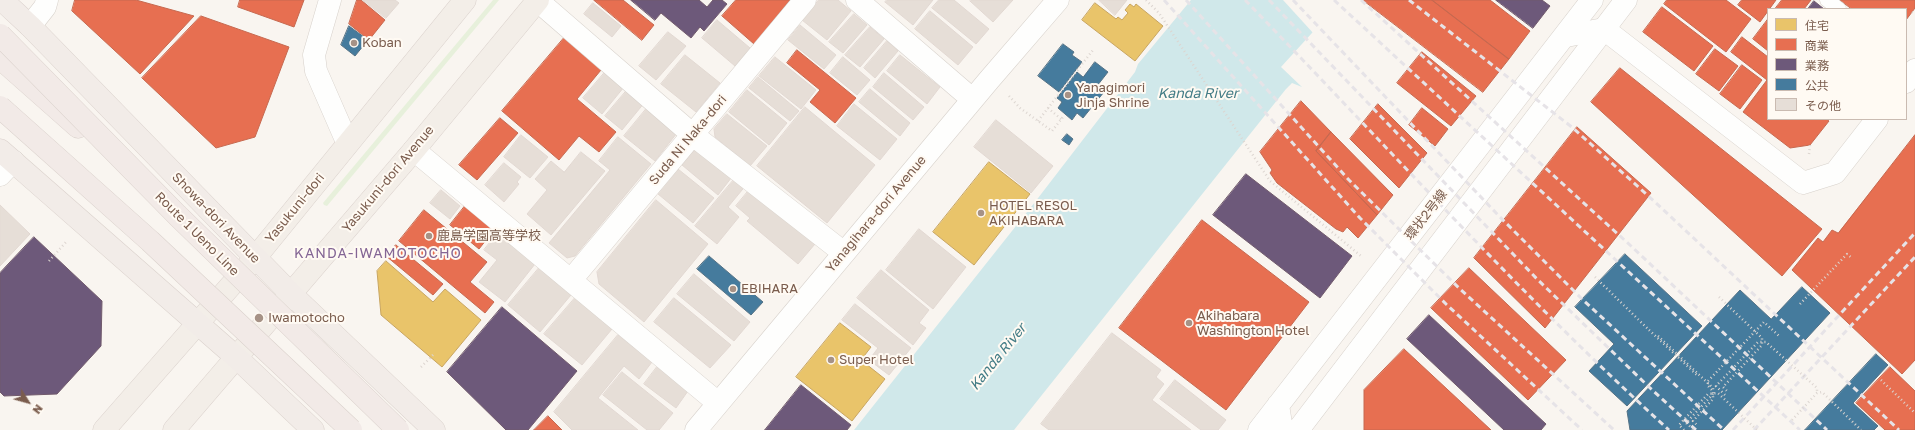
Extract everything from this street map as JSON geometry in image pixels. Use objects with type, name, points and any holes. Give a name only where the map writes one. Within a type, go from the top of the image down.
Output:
[{"type":"highway","name":"Showa-dori Avenue","points":[[2,0],[30,26],[290,293],[434,430]]},
{"type":"highway","name":"Route 1 Ueno Line","points":[[0,35],[177,215],[398,430]]},
{"type":"highway","points":[[0,58],[177,215]]},
{"type":"highway","points":[[0,107],[150,241],[351,430]]},
{"type":"highway","points":[[4,162],[197,322],[313,430]]},
{"type":"main road","name":"Yasukuni-dori","points":[[104,430],[197,322],[255,258],[347,142],[465,0]]},
{"type":"main road","name":"Yasukuni-dori Avenue","points":[[174,430],[414,150],[538,0]]},
{"type":"street","points":[[30,26],[45,7],[47,0]]},
{"type":"street","points":[[330,0],[314,55],[316,71],[347,142]]},
{"type":"street","points":[[538,0],[692,135],[844,253]]},
{"type":"street","name":"Suda Ni Naka-dori","points":[[571,280],[805,0]]},
{"type":"street","points":[[857,0],[972,99]]},
{"type":"street","name":"Yanagihara-dori Avenue","points":[[696,430],[972,99],[1058,0]]},
{"type":"street","name":"環状2号線","points":[[1259,430],[1566,36],[1592,0]]},
{"type":"street","points":[[1278,405],[1303,428],[1626,0]]},
{"type":"street","points":[[1566,36],[1604,29],[1803,183],[1835,173],[1876,120]]},
{"type":"street","points":[[1907,80],[1915,68]]},
{"type":"street","points":[[414,150],[718,403]]},
{"type":"street","points":[[1278,405],[1282,430]]},
{"type":"lane","points":[[1827,0],[1838,8]]},
{"type":"lane","points":[[1907,61],[1915,68]]},
{"type":"path","points":[[1146,0],[1158,13],[1270,181],[1361,256]]},
{"type":"path","points":[[1038,121],[1093,50]]},
{"type":"path","points":[[1009,96],[1020,108],[1052,131],[1062,118],[1048,108]]},
{"type":"path","points":[[1809,154],[1810,145]]},
{"type":"path","points":[[49,261],[67,241]]},
{"type":"path","points":[[1800,304],[1847,254],[1852,258]]},
{"type":"path","points":[[1595,277],[1704,382],[1708,381]]},
{"type":"path","points":[[1719,297],[1762,338],[1762,345],[1723,387],[1728,392]]},
{"type":"path","points":[[1721,398],[1707,385],[1708,381],[1764,322],[1779,336]]},
{"type":"path","points":[[1658,336],[1713,388],[1713,399],[1693,421],[1697,425]]},
{"type":"path","points":[[1725,395],[1716,386],[1758,342],[1766,342],[1817,388],[1817,393]]},
{"type":"path","points":[[421,367],[434,354]]},
{"type":"path","points":[[1881,380],[1915,413]]},
{"type":"path","points":[[1792,420],[1817,393],[1822,392],[1861,430]]},
{"type":"path","points":[[1693,429],[1686,423],[1714,393]]},
{"type":"path","points":[[1684,430],[1679,425],[1708,394],[1714,393],[1718,393],[1756,430]]},
{"type":"path","points":[[1733,409],[1756,430]]},
{"type":"green space","points":[[493,0],[499,0],[327,206],[324,205],[323,203]]},
{"type":"water","name":"Kanda River","points":[[1191,0],[1342,0],[1281,67],[1302,87],[1292,83],[1286,89],[1014,430],[854,430],[1035,202],[1135,72],[1138,64]]},
{"type":"pier","points":[[1283,0],[1344,0],[1314,34]]},
{"type":"building: 住宅","points":[[1095,3],[1116,19],[1118,17],[1122,20],[1128,13],[1125,10],[1130,4],[1134,7],[1136,4],[1163,26],[1135,61],[1082,20]]},
{"type":"building: 住宅","name":"HOTEL RESOL AKIHABARA","points":[[989,162],[1030,194],[974,265],[933,232]]},
{"type":"building: 住宅","points":[[386,261],[433,302],[445,289],[481,320],[442,367],[381,315],[377,271]]},
{"type":"building: 住宅","points":[[840,323],[871,347],[861,360],[885,379],[852,421],[796,377]]},
{"type":"building: 商業","points":[[75,0],[136,0],[194,16],[140,74],[72,11]]},
{"type":"building: 商業","points":[[240,0],[304,0],[294,27],[238,7]]},
{"type":"building: 商業","points":[[357,0],[361,0],[385,20],[369,40],[349,24]]},
{"type":"building: 商業","points":[[594,0],[623,0],[654,25],[642,40]]},
{"type":"building: 商業","points":[[736,0],[790,0],[754,44],[722,16]]},
{"type":"building: 商業","points":[[1363,0],[1432,0],[1509,59],[1483,92]]},
{"type":"building: 商業","points":[[1432,0],[1490,0],[1530,31],[1509,59]]},
{"type":"building: 商業","points":[[1667,0],[1726,0],[1751,19],[1726,52],[1664,4]]},
{"type":"building: 商業","points":[[1742,0],[1776,0],[1770,8],[1767,8],[1767,12],[1760,22],[1738,5]]},
{"type":"building: 商業","points":[[1782,0],[1811,0],[1805,8],[1776,8]]},
{"type":"building: 商業","points":[[1840,0],[1915,0],[1915,8],[1907,19],[1907,8],[1851,8]]},
{"type":"building: 商業","points":[[1662,7],[1713,46],[1694,71],[1643,32]]},
{"type":"building: 商業","points":[[201,16],[289,47],[255,137],[216,148],[142,78]]},
{"type":"building: 商業","points":[[1767,20],[1767,50],[1753,39]]},
{"type":"building: 商業","points":[[1742,37],[1767,56],[1767,80],[1731,52]]},
{"type":"building: 商業","points":[[564,38],[601,70],[577,99],[616,132],[599,152],[579,136],[559,160],[502,111]]},
{"type":"building: 商業","points":[[1715,49],[1738,66],[1719,91],[1696,74]]},
{"type":"building: 商業","points":[[797,50],[856,98],[835,123],[810,102],[820,90],[787,63]]},
{"type":"building: 商業","points":[[1422,52],[1476,96],[1451,126],[1397,83]]},
{"type":"building: 商業","points":[[1742,65],[1762,80],[1740,109],[1720,94]]},
{"type":"building: 商業","points":[[1620,68],[1822,229],[1782,276],[1591,102]]},
{"type":"building: 商業","points":[[1767,80],[1767,120],[1829,121],[1810,145],[1790,148],[1743,112]]},
{"type":"building: 商業","points":[[1301,101],[1331,132],[1316,151],[1377,215],[1358,238],[1347,227],[1343,232],[1336,229],[1277,183],[1270,173],[1272,170],[1260,152]]},
{"type":"building: 商業","points":[[1378,104],[1427,153],[1399,188],[1350,139]]},
{"type":"building: 商業","points":[[1422,108],[1448,129],[1435,146],[1409,125]]},
{"type":"building: 商業","points":[[500,118],[518,133],[477,180],[459,165]]},
{"type":"building: 商業","points":[[1577,127],[1651,193],[1545,328],[1474,258]]},
{"type":"building: 商業","points":[[1331,132],[1393,195],[1377,215],[1316,151]]},
{"type":"building: 商業","points":[[1915,135],[1915,360],[1902,374],[1792,270],[1818,238],[1823,242],[1832,230],[1838,233]]},
{"type":"building: 商業","points":[[465,206],[494,230],[479,249],[450,225]]},
{"type":"building: 商業","points":[[424,210],[487,262],[470,282],[494,302],[485,313],[399,241]]},
{"type":"building: 商業","points":[[1202,220],[1309,302],[1226,410],[1119,328]]},
{"type":"building: 商業","points":[[396,245],[443,284],[433,295],[386,256]]},
{"type":"building: 商業","points":[[1469,268],[1566,360],[1528,400],[1431,308]]},
{"type":"building: 商業","points":[[1404,349],[1491,430],[1364,430],[1364,390]]},
{"type":"building: 商業","points":[[1890,367],[1915,391],[1915,430],[1885,430],[1856,403]]},
{"type":"building: 商業","points":[[548,416],[562,430],[534,430]]},
{"type":"building: 業務","points":[[631,0],[699,0],[707,7],[713,0],[722,0],[727,4],[704,31],[700,27],[691,38],[661,13],[655,20]]},
{"type":"building: 業務","points":[[1496,0],[1542,0],[1550,6],[1533,28]]},
{"type":"building: 業務","points":[[1814,1],[1823,8],[1809,8]]},
{"type":"building: 業務","points":[[1246,174],[1352,256],[1320,298],[1213,215]]},
{"type":"building: 業務","points":[[34,237],[102,301],[101,346],[57,394],[4,396],[0,392],[0,273]]},
{"type":"building: 業務","points":[[502,307],[577,371],[528,430],[506,430],[447,372]]},
{"type":"building: 業務","points":[[1429,315],[1546,424],[1541,430],[1504,430],[1407,339]]},
{"type":"building: 業務","points":[[801,385],[851,425],[847,430],[765,430]]},
{"type":"building: 公共","name":"Koban","points":[[349,26],[368,40],[355,56],[341,45]]},
{"type":"building: 公共","points":[[1063,44],[1074,52],[1072,55],[1082,62],[1059,92],[1038,76]]},
{"type":"building: 公共","points":[[1095,62],[1108,72],[1097,86],[1104,92],[1083,118],[1077,113],[1072,120],[1058,108],[1062,102],[1057,98],[1077,72],[1083,77]]},
{"type":"building: 公共","points":[[1067,134],[1073,139],[1069,145],[1062,140]]},
{"type":"building: 公共","points":[[1625,254],[1702,326],[1627,406],[1589,371],[1614,344],[1575,307]]},
{"type":"building: 公共","points":[[709,256],[763,302],[751,315],[697,269]]},
{"type":"building: 公共","points":[[1802,287],[1830,313],[1722,430],[1630,430],[1627,411],[1740,290],[1771,319]]},
{"type":"building: 公共","points":[[1876,354],[1888,365],[1853,403],[1878,426],[1874,430],[1805,430]]},
{"type":"building: その他","points":[[363,0],[395,0],[399,3],[386,18]]},
{"type":"building: その他","points":[[819,0],[838,0],[851,11],[827,40],[802,20]]},
{"type":"building: その他","points":[[887,0],[933,0],[913,25],[885,2]]},
{"type":"building: その他","points":[[939,0],[954,0],[989,29],[976,44],[932,8]]},
{"type":"building: その他","points":[[1013,0],[993,22],[970,1]]},
{"type":"building: その他","points":[[1099,0],[1127,0],[1115,15]]},
{"type":"building: その他","points":[[593,3],[621,26],[612,37],[584,14]]},
{"type":"building: その他","points":[[930,11],[973,47],[958,65],[915,29]]},
{"type":"building: その他","points":[[854,14],[867,25],[843,53],[829,42]]},
{"type":"building: その他","points":[[717,20],[750,48],[735,66],[702,38]]},
{"type":"building: その他","points":[[800,25],[836,55],[824,69],[788,40]]},
{"type":"building: その他","points":[[870,27],[884,39],[860,67],[845,55]]},
{"type":"building: その他","points":[[668,32],[686,46],[656,80],[639,66]]},
{"type":"building: その他","points":[[887,41],[898,51],[875,78],[864,68]]},
{"type":"building: その他","points":[[685,55],[720,83],[696,112],[661,84]]},
{"type":"building: その他","points":[[900,55],[940,87],[927,104],[887,71]]},
{"type":"building: その他","points":[[775,57],[816,90],[801,109],[759,76]]},
{"type":"building: その他","points":[[843,57],[870,80],[857,95],[830,73]]},
{"type":"building: その他","points":[[606,71],[624,87],[602,114],[583,98]]},
{"type":"building: その他","points":[[884,73],[924,107],[913,120],[873,87]]},
{"type":"building: その他","points":[[758,77],[799,111],[790,121],[749,88]]},
{"type":"building: その他","points":[[628,89],[645,102],[622,130],[605,116]]},
{"type":"building: その他","points":[[870,89],[910,123],[900,136],[859,102]]},
{"type":"building: その他","points":[[747,90],[787,123],[769,145],[729,112]]},
{"type":"building: その他","points":[[854,104],[897,139],[880,160],[837,126]]},
{"type":"building: その他","points":[[805,107],[875,165],[827,223],[757,166]]},
{"type":"building: その他","points":[[647,108],[677,133],[655,161],[624,136]]},
{"type":"building: その他","points":[[727,114],[767,146],[750,166],[715,137],[714,129]]},
{"type":"building: その他","points":[[996,120],[1053,166],[1031,193],[974,147]]},
{"type":"building: その他","points":[[521,135],[548,157],[530,178],[504,157]]},
{"type":"building: その他","points":[[618,137],[651,164],[575,256],[567,258],[549,243],[610,170],[599,161]]},
{"type":"building: その他","points":[[707,150],[735,173],[718,195],[682,165],[693,151]]},
{"type":"building: その他","points":[[581,152],[605,171],[551,235],[527,214],[547,190],[535,179],[551,161],[564,172]]},
{"type":"building: その他","points":[[504,163],[521,177],[517,182],[519,184],[504,202],[485,185]]},
{"type":"building: その他","points":[[678,169],[714,198],[693,223],[658,194]]},
{"type":"building: その他","points":[[737,176],[747,184],[728,207],[739,217],[717,244],[695,226]]},
{"type":"building: その他","points":[[750,189],[815,244],[798,264],[747,221],[750,218],[736,206]]},
{"type":"building: その他","points":[[441,190],[460,206],[450,219],[430,203]]},
{"type":"building: その他","points":[[656,200],[708,244],[644,322],[599,284],[597,272]]},
{"type":"building: その他","points":[[0,205],[30,234],[0,266]]},
{"type":"building: その他","points":[[919,229],[966,267],[933,309],[886,270]]},
{"type":"building: その他","points":[[497,234],[535,264],[505,302],[479,282],[497,260],[484,250]]},
{"type":"building: その他","points":[[539,268],[571,295],[540,332],[508,305]]},
{"type":"building: その他","points":[[881,270],[929,310],[919,323],[926,328],[913,345],[857,298]]},
{"type":"building: その他","points":[[694,274],[750,322],[734,341],[677,294]]},
{"type":"building: その他","points":[[575,298],[612,329],[582,365],[544,334]]},
{"type":"building: その他","points":[[674,298],[731,345],[710,368],[654,322]]},
{"type":"building: その他","points":[[855,304],[911,348],[889,375],[869,360],[878,348],[842,320]]},
{"type":"building: その他","points":[[1112,333],[1161,370],[1156,377],[1164,384],[1152,400],[1191,430],[1049,430],[1041,424]]},
{"type":"building: その他","points":[[618,335],[652,362],[639,379],[624,366],[598,398],[638,430],[572,430],[554,412]]},
{"type":"building: その他","points":[[657,367],[688,391],[676,408],[644,384]]},
{"type":"building: その他","points":[[622,372],[673,413],[659,430],[647,430],[603,395]]},
{"type":"building: その他","points":[[1175,380],[1226,420],[1218,430],[1201,430],[1160,399]]},
{"type":"railway","points":[[1164,0],[1360,218],[1446,304],[1582,430]]},
{"type":"railway","points":[[1186,0],[1349,180],[1459,288],[1614,430]]},
{"type":"railway","points":[[1245,0],[1506,273],[1614,379],[1669,430]]},
{"type":"railway","points":[[1269,0],[1537,279],[1696,430]]},
{"type":"railway","points":[[1293,0],[1499,216],[1582,299],[1724,430]]},
{"type":"railway","points":[[1334,0],[1800,430]]},
{"type":"railway","points":[[1361,0],[1631,246],[1827,430]]},
{"type":"railway","points":[[1409,0],[1573,128],[1655,202],[1899,430]]},
{"type":"railway","points":[[1733,430],[1915,233]]},
{"type":"railway","points":[[1754,430],[1915,257]]},
{"type":"place","name":"Koban","points":[[354,43]]},
{"type":"place","name":"Yanagimori Jinja Shrine","points":[[1068,95]]},
{"type":"place","name":"HOTEL RESOL AKIHABARA","points":[[981,213]]},
{"type":"place","name":"鹿島学園高等学校","points":[[429,236]]},
{"type":"place","name":"EBIHARA","points":[[733,289]]},
{"type":"place","name":"Iwamotocho","points":[[259,318]]},
{"type":"place","name":"Akihabara Washington Hotel","points":[[1189,323]]},
{"type":"place","name":"Super Hotel","points":[[831,360]]},
{"type":"district","name":"KANDA-IWAMOTOCHO","points":[[378,254]]}]
